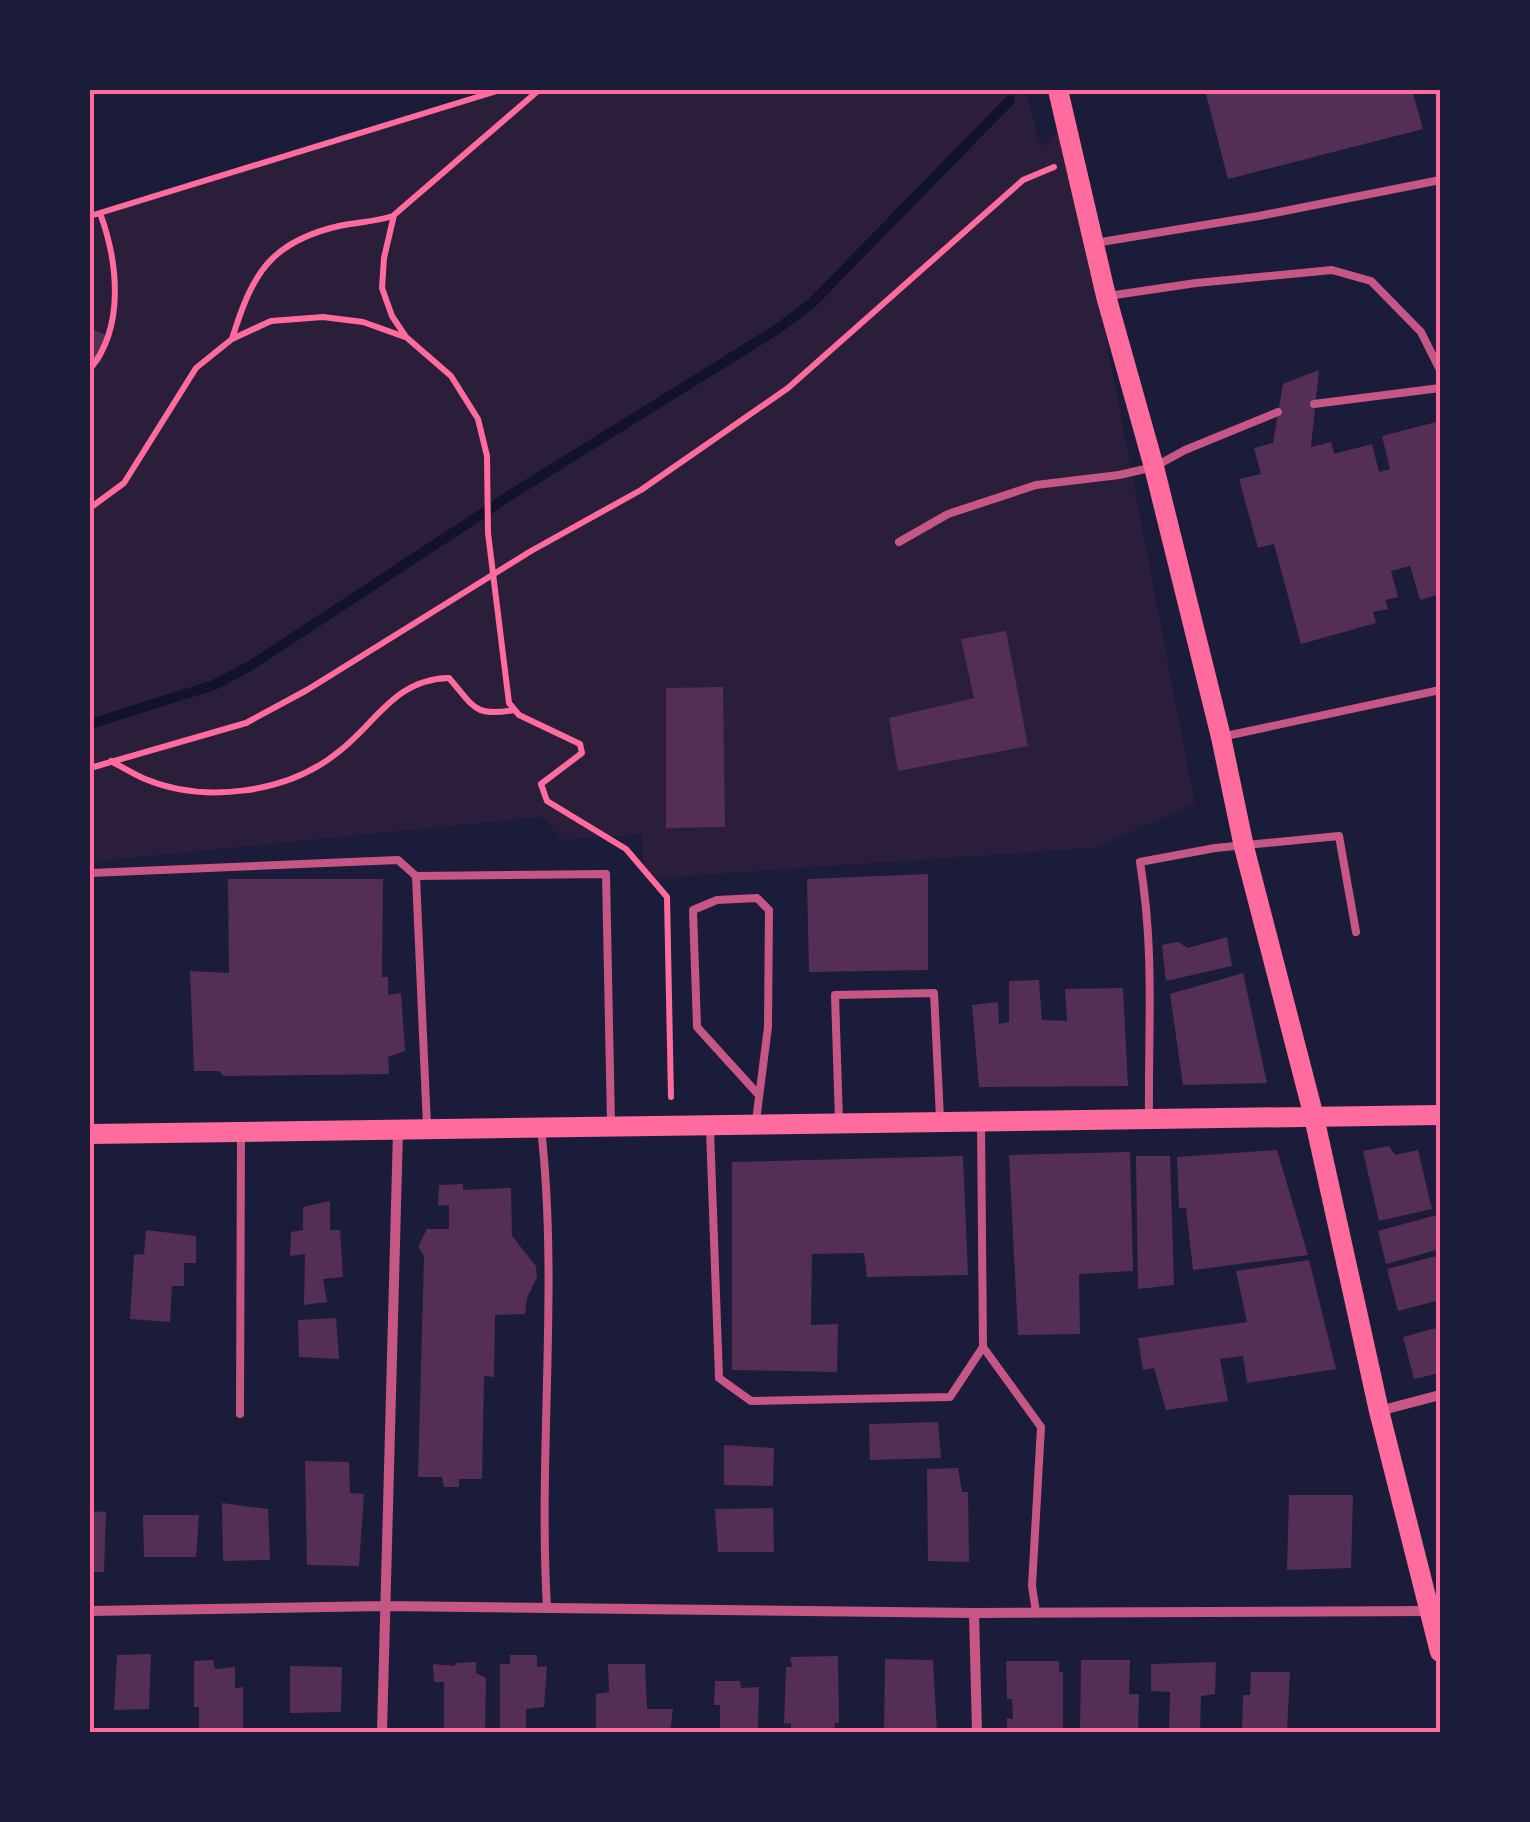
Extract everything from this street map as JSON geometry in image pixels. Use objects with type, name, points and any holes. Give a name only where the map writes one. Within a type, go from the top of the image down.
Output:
[{"type":"main road","points":[[1058,90],[1106,296],[1154,467],[1244,847],[1314,1116],[1379,1411],[1435,1620],[1440,1652]]},
{"type":"main road","points":[[90,1134],[1440,1115]]},
{"type":"street","points":[[382,1732],[398,1131]]},
{"type":"street","points":[[1379,1411],[1440,1395]]},
{"type":"street","points":[[90,1611],[386,1606],[1435,1620]]},
{"type":"street","points":[[974,1613],[976,1732]]},
{"type":"lane","points":[[1094,243],[1260,216],[1440,180]]},
{"type":"lane","points":[[1106,296],[1332,270],[1371,281],[1421,332],[1440,370]]},
{"type":"lane","points":[[1314,404],[1440,388]]},
{"type":"lane","points":[[900,542],[948,514],[1036,484],[1154,467],[1278,412]]},
{"type":"lane","points":[[1221,738],[1440,690]]},
{"type":"lane","points":[[1150,1120],[1152,985],[1149,920],[1140,862],[1215,848],[1339,836],[1356,932]]},
{"type":"lane","points":[[90,873],[398,860],[416,876],[606,874],[610,1128]]},
{"type":"lane","points":[[416,876],[428,1130]]},
{"type":"lane","points":[[756,1124],[768,1028],[769,910],[756,898],[717,900],[693,910],[697,1027],[757,1093]]},
{"type":"lane","points":[[840,1125],[835,995],[934,992],[940,1123]]},
{"type":"lane","points":[[710,1124],[719,1378],[751,1401],[950,1397],[984,1347]]},
{"type":"lane","points":[[980,1124],[984,1347],[1041,1427],[1032,1586],[1036,1612]]},
{"type":"lane","points":[[541,1128],[547,1279],[547,1608]]},
{"type":"lane","points":[[240,1414],[241,1132]]},
{"type":"path","points":[[90,216],[500,90]]},
{"type":"path","points":[[232,339],[247,292],[271,260],[299,238],[394,216],[538,90]]},
{"type":"path","points":[[90,768],[246,722],[307,690],[493,575],[641,490],[788,388],[1023,180],[1073,158]]},
{"type":"path","points":[[90,369],[105,352],[114,307],[114,266],[100,213]]},
{"type":"path","points":[[394,216],[382,288],[392,316],[406,337],[451,376],[478,420],[487,456],[488,533],[509,702],[516,710],[580,744],[582,752],[541,784],[547,801],[626,850],[668,897],[671,1097]]},
{"type":"path","points":[[90,508],[124,484],[196,368],[232,339],[271,321],[323,317],[363,322],[406,337]]},
{"type":"path","points":[[110,761],[148,781],[201,792],[251,790],[295,777],[336,755],[391,698],[434,679],[449,678],[476,709],[490,715],[516,710]]},
{"type":"shaded area","points":[[500,90],[1026,90],[1041,147],[1065,124],[1195,804],[1094,848],[644,879],[642,834],[563,840],[542,817],[90,862],[90,216]]},
{"type":"building","points":[[1205,90],[1412,90],[1423,129],[1228,179]]},
{"type":"building","points":[[90,328],[110,337],[101,362],[90,359]]},
{"type":"building","points":[[1319,370],[1311,447],[1331,442],[1334,454],[1372,444],[1379,472],[1390,469],[1382,436],[1440,421],[1440,594],[1420,600],[1410,566],[1391,571],[1398,597],[1385,600],[1388,609],[1373,612],[1376,623],[1301,644],[1274,544],[1258,548],[1239,479],[1261,474],[1254,448],[1273,443],[1283,384]]},
{"type":"building","points":[[1006,631],[1028,746],[898,771],[889,718],[974,698],[961,639]]},
{"type":"building","points":[[723,687],[725,827],[666,828],[666,688]]},
{"type":"building","points":[[928,874],[928,970],[809,972],[807,879]]},
{"type":"building","points":[[228,879],[383,879],[382,977],[388,977],[388,995],[401,993],[405,1051],[388,1057],[389,1074],[223,1076],[219,1071],[194,1071],[190,971],[229,973]]},
{"type":"building","points":[[1227,937],[1232,966],[1166,981],[1162,945],[1178,942],[1188,948]]},
{"type":"building","points":[[1243,973],[1267,1083],[1183,1085],[1170,994]]},
{"type":"building","points":[[1039,980],[1042,1020],[1067,1021],[1065,989],[1123,988],[1128,1086],[979,1087],[972,1005],[998,1002],[999,1024],[1009,1022],[1009,981]]},
{"type":"building","points":[[1389,1146],[1395,1155],[1418,1150],[1432,1209],[1379,1221],[1363,1151]]},
{"type":"building","points":[[1277,1150],[1308,1255],[1193,1270],[1186,1208],[1179,1208],[1177,1157]]},
{"type":"building","points":[[1130,1152],[1133,1271],[1079,1274],[1080,1334],[1018,1335],[1009,1155]]},
{"type":"building","points":[[963,1156],[968,1275],[867,1277],[864,1253],[812,1254],[811,1325],[838,1324],[837,1372],[732,1370],[732,1162]]},
{"type":"building","points":[[1136,1156],[1170,1156],[1174,1285],[1138,1289]]},
{"type":"building","points":[[463,1184],[463,1190],[511,1188],[512,1236],[536,1266],[537,1277],[527,1298],[525,1314],[495,1315],[494,1377],[484,1376],[482,1479],[459,1479],[459,1487],[444,1487],[442,1477],[418,1477],[424,1256],[418,1247],[427,1229],[449,1229],[449,1205],[438,1206],[439,1185]]},
{"type":"building","points":[[330,1201],[330,1230],[340,1230],[343,1277],[323,1279],[327,1302],[304,1305],[305,1254],[290,1256],[291,1232],[303,1230],[303,1207]]},
{"type":"building","points":[[1440,1214],[1440,1249],[1386,1264],[1378,1231]]},
{"type":"building","points":[[146,1230],[196,1236],[196,1263],[184,1263],[184,1286],[172,1286],[170,1322],[130,1319],[134,1255],[144,1254]]},
{"type":"building","points":[[1440,1255],[1440,1300],[1398,1311],[1387,1269]]},
{"type":"building","points":[[1309,1260],[1336,1369],[1247,1383],[1243,1356],[1220,1359],[1228,1401],[1166,1410],[1154,1368],[1143,1370],[1138,1338],[1247,1322],[1236,1271]]},
{"type":"building","points":[[336,1318],[339,1359],[299,1357],[298,1320]]},
{"type":"building","points":[[1440,1327],[1440,1373],[1414,1379],[1403,1337]]},
{"type":"building","points":[[938,1422],[941,1458],[870,1460],[869,1424]]},
{"type":"building","points":[[724,1445],[774,1448],[773,1486],[724,1485]]},
{"type":"building","points":[[305,1461],[349,1462],[350,1493],[364,1494],[359,1566],[307,1565]]},
{"type":"building","points":[[958,1468],[962,1492],[968,1492],[969,1562],[928,1561],[927,1469]]},
{"type":"building","points":[[1289,1495],[1353,1495],[1351,1568],[1287,1570]]},
{"type":"building","points":[[222,1503],[268,1509],[270,1560],[223,1561]]},
{"type":"building","points":[[773,1508],[774,1552],[718,1552],[715,1509]]},
{"type":"building","points":[[90,1511],[106,1512],[104,1572],[90,1572]]},
{"type":"building","points":[[143,1515],[199,1515],[196,1557],[144,1557]]},
{"type":"building","points":[[151,1654],[149,1709],[114,1710],[117,1655]]},
{"type":"building","points":[[510,1655],[537,1655],[537,1667],[547,1666],[544,1707],[526,1709],[526,1728],[500,1728],[500,1664],[510,1664]]},
{"type":"building","points":[[838,1656],[839,1723],[835,1723],[834,1732],[791,1732],[791,1723],[784,1724],[786,1667],[792,1667],[790,1657]]},
{"type":"building","points":[[885,1659],[933,1660],[937,1732],[884,1732]]},
{"type":"building","points":[[213,1660],[215,1669],[235,1667],[235,1688],[243,1687],[243,1732],[199,1732],[199,1707],[194,1707],[194,1661]]},
{"type":"building","points":[[1081,1660],[1130,1660],[1129,1694],[1139,1694],[1138,1732],[1080,1732]]},
{"type":"building","points":[[1006,1661],[1059,1661],[1059,1672],[1063,1672],[1063,1732],[1007,1732],[1007,1718],[1013,1719],[1012,1699],[1007,1699]]},
{"type":"building","points":[[476,1662],[476,1673],[486,1678],[485,1732],[444,1732],[444,1682],[434,1682],[433,1664],[455,1666]]},
{"type":"building","points":[[1216,1662],[1215,1694],[1201,1696],[1200,1732],[1169,1732],[1170,1692],[1151,1691],[1151,1664]]},
{"type":"building","points":[[608,1664],[645,1664],[647,1709],[673,1709],[670,1732],[596,1732],[596,1694],[609,1692]]},
{"type":"building","points":[[290,1666],[342,1667],[341,1712],[290,1713]]},
{"type":"building","points":[[1251,1672],[1290,1672],[1287,1732],[1242,1732],[1243,1695],[1250,1695]]},
{"type":"building","points":[[715,1681],[740,1681],[741,1688],[759,1687],[758,1732],[720,1732],[720,1705],[714,1705]]},
{"type":"waterway","points":[[90,724],[214,685],[250,666],[512,494],[776,330],[811,304],[1010,100]]}]
